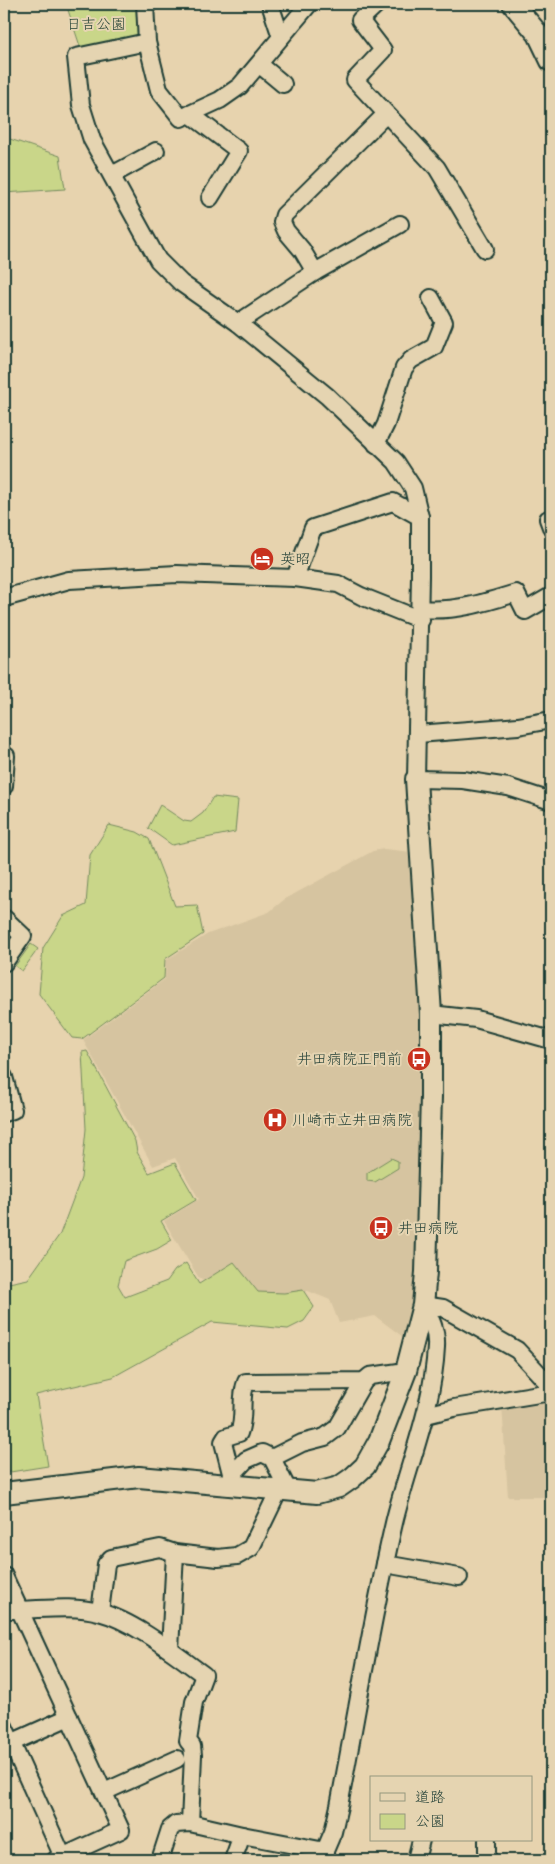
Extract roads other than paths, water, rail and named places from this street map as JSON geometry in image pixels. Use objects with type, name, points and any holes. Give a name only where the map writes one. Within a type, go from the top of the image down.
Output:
[{"type":"street","points":[[145,4],[147,42],[159,90],[180,118],[220,100],[240,86],[309,4]]},
{"type":"street","points":[[270,4],[281,37]]},
{"type":"street","points":[[378,4],[360,20],[383,50],[355,80],[437,168],[485,249]]},
{"type":"street","points":[[513,4],[538,34],[551,61]]},
{"type":"street","points":[[4,1493],[139,1477],[233,1480],[284,1490],[317,1493],[339,1487],[365,1466],[380,1441],[406,1371],[423,1305],[426,1272],[431,1097],[431,1014],[416,779],[420,516],[413,488],[396,462],[327,396],[238,323],[188,288],[158,260],[139,230],[89,131],[81,105],[76,57],[147,42]]},
{"type":"street","points":[[259,64],[283,84]]},
{"type":"street","points":[[190,114],[239,151],[210,198]]},
{"type":"street","points":[[316,272],[302,250],[286,231],[282,222],[284,215],[386,114]]},
{"type":"street","points":[[112,175],[156,151]]},
{"type":"street","points":[[238,323],[316,272],[400,224]]},
{"type":"street","points":[[376,444],[386,424],[404,368],[411,360],[434,347],[444,322],[431,298]]},
{"type":"street","points":[[295,578],[313,528],[393,502],[420,516]]},
{"type":"street","points":[[4,598],[69,580],[177,574],[295,578],[338,584],[361,596],[420,614],[470,607],[516,593],[525,611],[551,596]]},
{"type":"street","points":[[418,734],[518,726],[551,720]]},
{"type":"street","points":[[4,755],[6,756],[4,786]]},
{"type":"street","points":[[416,779],[463,780],[508,787],[551,801]]},
{"type":"street","points":[[4,918],[23,936],[4,963]]},
{"type":"street","points":[[431,1014],[476,1019],[551,1040]]},
{"type":"street","points":[[4,1077],[13,1110],[4,1113]]},
{"type":"street","points":[[423,1305],[443,1308],[517,1350],[550,1382],[545,1393],[454,1408],[426,1415]]},
{"type":"street","points":[[160,1860],[170,1829],[176,1824],[190,1822],[323,1856],[333,1832],[339,1806],[394,1521],[426,1415],[436,1345],[435,1325],[423,1305]]},
{"type":"street","points":[[272,1458],[302,1443],[325,1437],[337,1428],[364,1381],[370,1376],[406,1371]]},
{"type":"street","points":[[233,1480],[223,1442],[226,1437],[238,1433],[244,1420],[241,1395],[246,1382],[364,1381]]},
{"type":"street","points":[[233,1480],[246,1460],[255,1455],[262,1454],[272,1458],[284,1490]]},
{"type":"street","points":[[100,1612],[106,1564],[111,1558],[160,1548],[175,1553],[212,1558],[244,1553],[251,1548],[284,1490]]},
{"type":"street","points":[[170,1650],[175,1553]]},
{"type":"street","points":[[385,1564],[459,1577]]},
{"type":"street","points":[[4,1576],[12,1610],[69,1717],[121,1830],[59,1859],[8,1744],[4,1726]]},
{"type":"street","points":[[12,1610],[55,1607],[100,1612],[136,1629],[170,1650],[204,1675],[194,1702],[188,1740],[192,1746],[193,1755],[190,1822]]},
{"type":"street","points":[[8,1744],[69,1717]]},
{"type":"street","points":[[104,1792],[178,1759]]},
{"type":"street","points":[[233,1860],[242,1835]]},
{"type":"street","points":[[416,1860],[420,1842]]},
{"type":"street","points":[[487,1842],[487,1860]]},
{"type":"place","name":"英昭","points":[[262,559]]},
{"type":"place","name":"井田病院正門前","points":[[419,1059]]},
{"type":"place","name":"川崎市立井田病院","points":[[275,1120]]},
{"type":"place","name":"井田病院","points":[[381,1228]]},
{"type":"park label","name":"日吉公園","points":[[96,24]]}]
